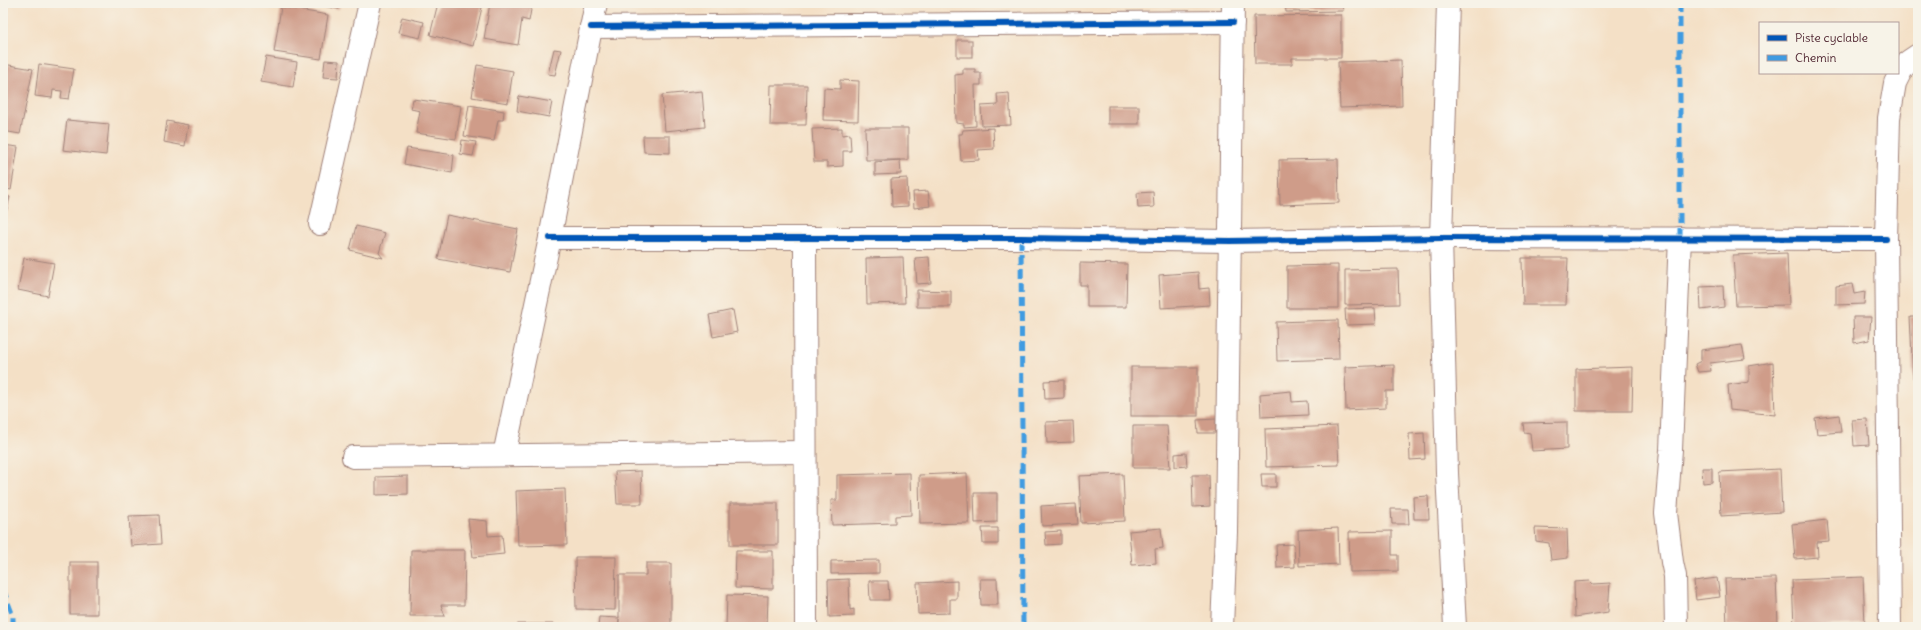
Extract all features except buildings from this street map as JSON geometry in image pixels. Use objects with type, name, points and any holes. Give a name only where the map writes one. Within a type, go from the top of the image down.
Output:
[{"type":"street","points":[[320,224],[370,3]]},
{"type":"street","points":[[504,455],[550,238],[596,3]]},
{"type":"street","points":[[1448,3],[1441,238],[1447,473],[1455,627]]},
{"type":"street","points":[[591,27],[1233,12],[1226,532],[1222,627]]},
{"type":"street","points":[[1890,627],[1886,239],[1889,118],[1895,83],[1901,71],[1909,61],[1918,55]]},
{"type":"street","points":[[550,238],[1022,238],[1230,241],[1441,238],[1886,239]]},
{"type":"street","points":[[805,238],[806,627]]},
{"type":"street","points":[[1676,627],[1675,576],[1666,514],[1671,450],[1680,238]]},
{"type":"street","points":[[353,457],[806,452]]},
{"type":"marked path","points":[[1680,3],[1680,238]]},
{"type":"marked path","points":[[1021,238],[1023,627]]},
{"type":"marked path","points":[[3,589],[13,616],[13,627]]},
{"type":"cycle path","points":[[591,27],[1233,22]]},
{"type":"cycle path","points":[[550,238],[1021,238],[1230,241],[1441,238],[1886,239]]}]
